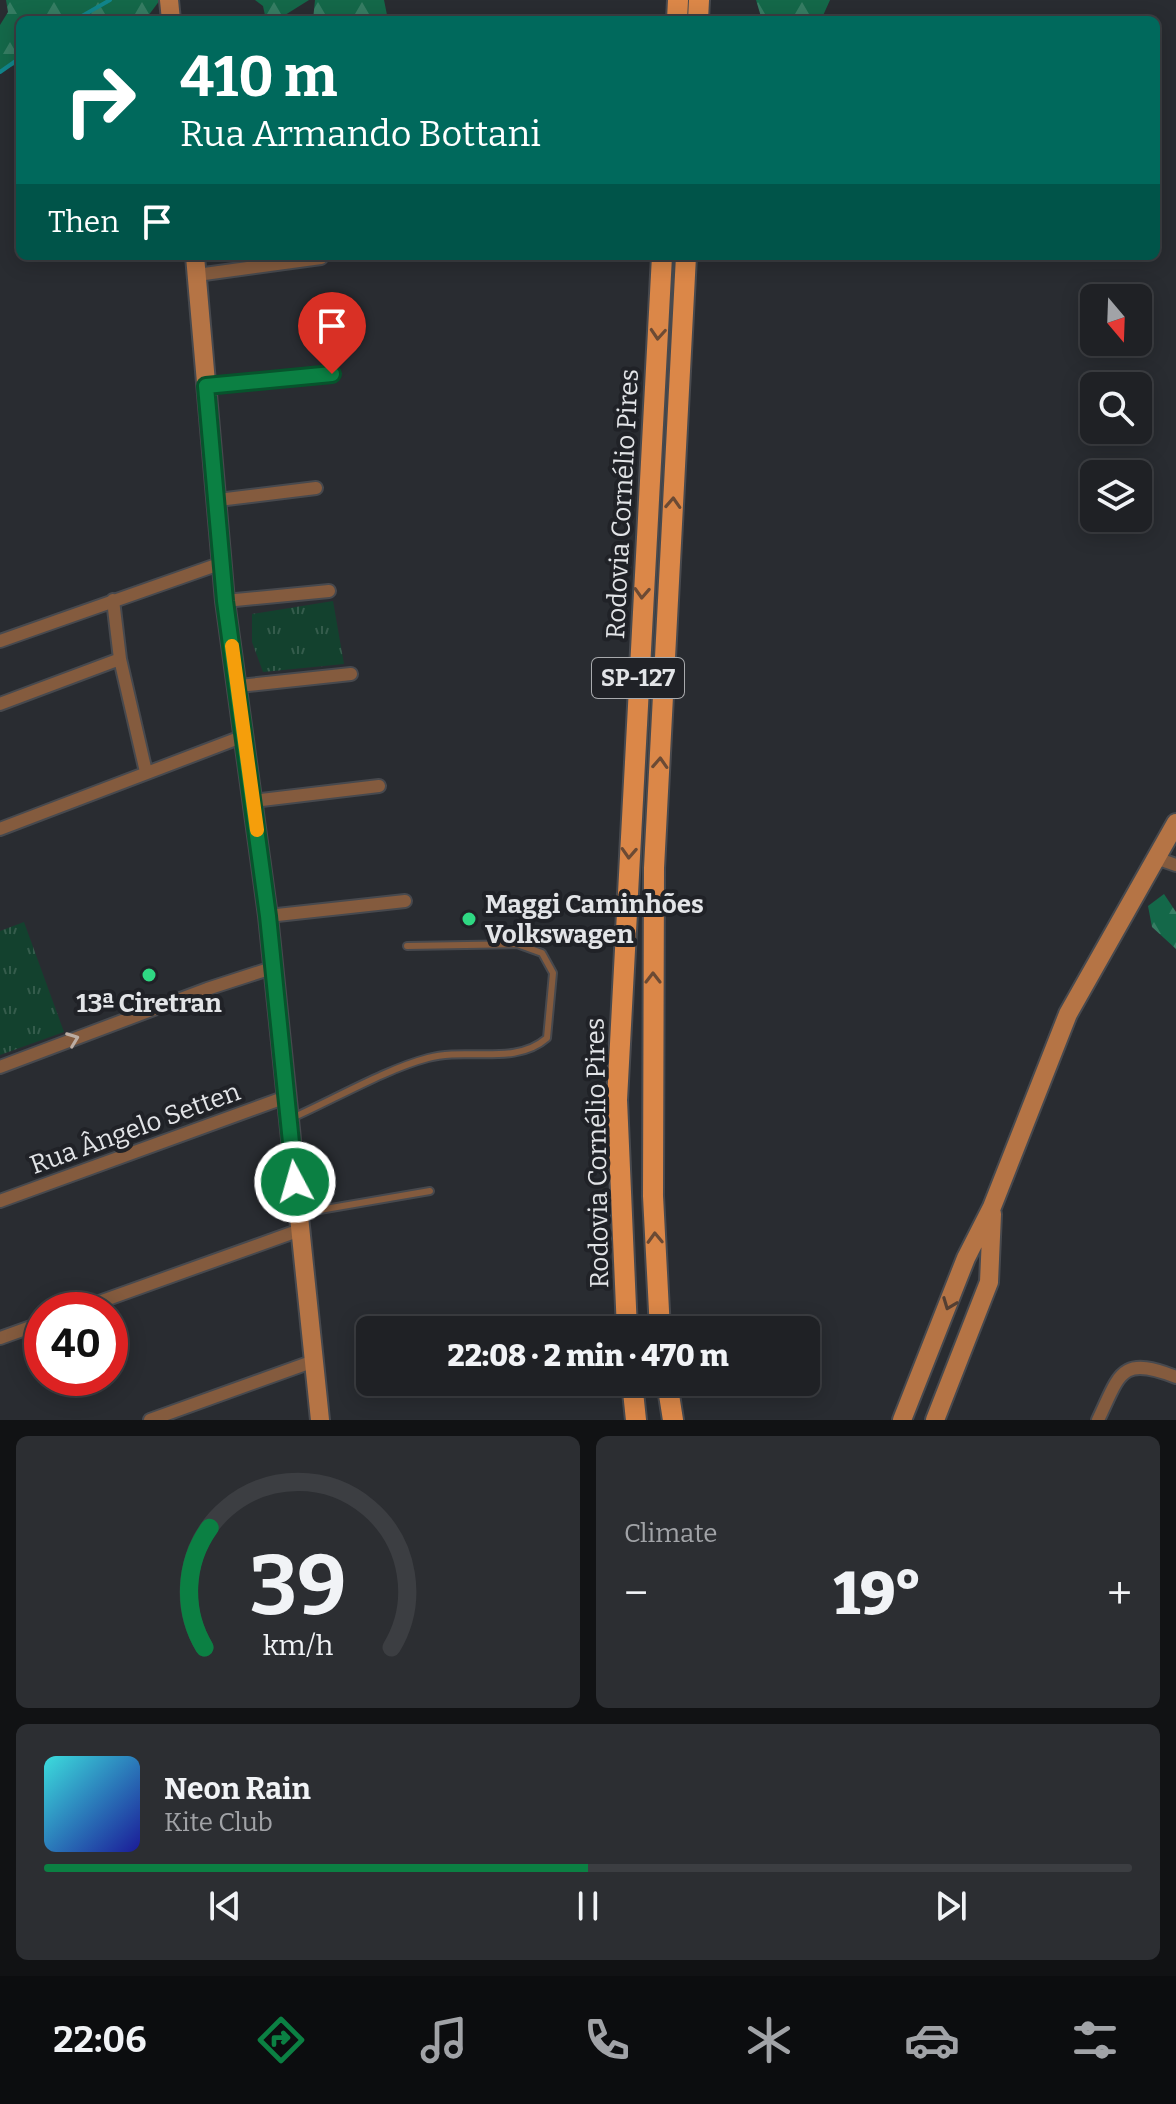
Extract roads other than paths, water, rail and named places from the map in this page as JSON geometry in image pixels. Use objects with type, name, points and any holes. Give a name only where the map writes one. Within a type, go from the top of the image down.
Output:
[{"type":"main road","name":"Rodovia Cornélio Pires","points":[[626,1316],[617,1088],[662,260]]},
{"type":"main road","name":"Rodovia Cornélio Pires","points":[[659,1316],[653,1196],[654,868],[686,260]]},
{"type":"main road","points":[[633,1396],[636,1420]]},
{"type":"main road","points":[[669,1396],[673,1420]]},
{"type":"street","points":[[195,260],[225,601],[268,916],[320,1420]]},
{"type":"street","points":[[197,275],[306,260]]},
{"type":"street","points":[[206,386],[332,374]]},
{"type":"street","points":[[218,500],[316,488]]},
{"type":"street","points":[[0,641],[222,563]]},
{"type":"street","points":[[225,601],[329,591]]},
{"type":"street","points":[[113,600],[120,659],[146,772]]},
{"type":"street","points":[[0,704],[120,659]]},
{"type":"street","points":[[239,686],[351,674]]},
{"type":"street","points":[[0,829],[244,736]]},
{"type":"street","points":[[253,801],[379,786]]},
{"type":"street","points":[[902,1420],[966,1258],[992,1207],[1068,1014],[1176,823]]},
{"type":"street","points":[[1156,858],[1176,865]]},
{"type":"street","points":[[268,916],[405,901]]},
{"type":"street","points":[[0,1067],[207,989],[272,968]]},
{"type":"street","name":"Rua Ângelo Setten","points":[[0,1201],[286,1097]]},
{"type":"street","points":[[935,1420],[989,1282],[992,1207]]},
{"type":"street","points":[[122,1292],[299,1222]]},
{"type":"street","points":[[966,1258],[980,1267],[989,1282]]},
{"type":"street","points":[[0,1338],[24,1329]]},
{"type":"street","points":[[929,1355],[950,1340],[958,1341],[963,1349]]},
{"type":"street","points":[[150,1420],[314,1361]]},
{"type":"street","points":[[1098,1420],[1120,1373],[1133,1367],[1176,1377]]},
{"type":"lane","points":[[288,1120],[426,1058],[454,1053],[512,1054],[534,1050],[547,1038],[553,973],[542,953],[517,944],[407,946]]},
{"type":"lane","points":[[299,1222],[430,1191]]},
{"type":"waterway","points":[[82,16],[110,0]]},
{"type":"waterway","points":[[0,72],[16,61]]},
{"type":"place","name":"Maggi Caminhões Volkswagen","points":[[469,919]]},
{"type":"place","name":"13ª Ciretran","points":[[149,975]]}]
